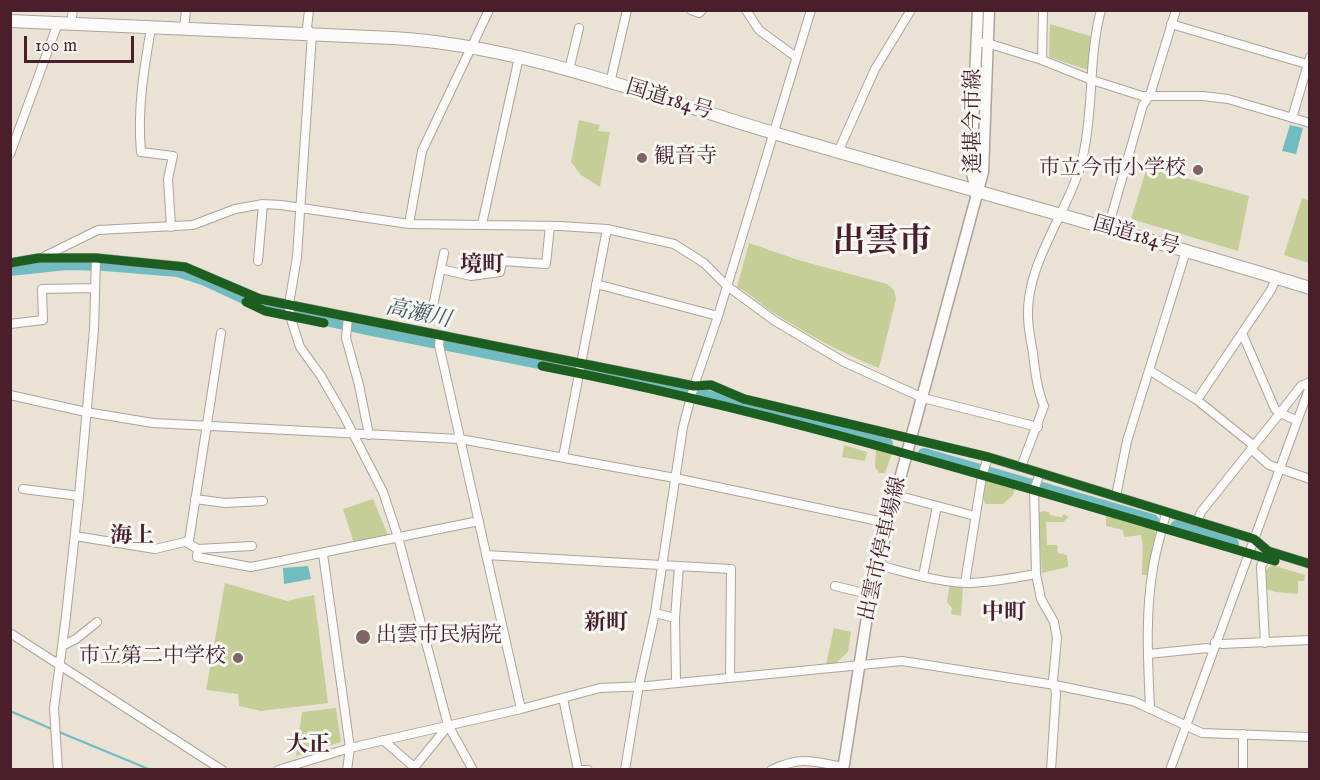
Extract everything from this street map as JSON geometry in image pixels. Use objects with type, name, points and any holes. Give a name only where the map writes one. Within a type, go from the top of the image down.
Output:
[{"type":"highway","name":"国道184号","points":[[10,21],[67,19],[151,28],[312,34],[435,41],[471,46],[569,70],[838,152],[1310,288]]},
{"type":"main road","name":"遙堪今市線","points":[[977,192],[983,172],[982,43],[978,10]]},
{"type":"main road","name":"遙堪今市線","points":[[982,43],[989,10]]},
{"type":"main road","name":"出雲市停車場線","points":[[843,768],[858,666],[878,565],[977,192]]},
{"type":"street","points":[[184,29],[186,10]]},
{"type":"street","points":[[309,10],[307,28],[312,34],[297,257],[289,304],[290,316],[300,347],[321,376],[383,492],[398,537],[448,725],[472,770]]},
{"type":"street","points":[[409,224],[422,151],[489,10]]},
{"type":"street","points":[[610,83],[627,10]]},
{"type":"street","points":[[691,10],[699,14],[702,10]]},
{"type":"street","points":[[746,10],[759,30],[796,57]]},
{"type":"street","points":[[625,770],[639,685],[655,613],[683,428],[811,10]]},
{"type":"street","points":[[838,152],[876,69],[911,10]]},
{"type":"street","points":[[1042,60],[1043,10]]},
{"type":"street","points":[[1021,467],[1044,406],[1039,394],[1028,316],[1030,294],[1036,272],[1083,157],[1094,43],[1101,10]]},
{"type":"street","points":[[1108,228],[1143,105],[1150,95],[1176,10]]},
{"type":"street","points":[[11,150],[67,19]]},
{"type":"street","points":[[1172,24],[1309,62],[1292,118]]},
{"type":"street","points":[[151,28],[142,83],[139,126],[141,152],[173,156],[168,179],[171,227]]},
{"type":"street","points":[[569,70],[579,28]]},
{"type":"street","points":[[982,43],[1042,60],[1092,80],[1142,96],[1228,99],[1310,123]]},
{"type":"street","points":[[482,225],[519,57]]},
{"type":"street","points":[[258,261],[262,204]]},
{"type":"street","points":[[39,258],[98,230],[193,225],[235,210],[262,204],[409,224],[607,229],[674,244],[704,263],[727,286],[775,321],[844,362],[923,398],[1038,427]]},
{"type":"street","points":[[441,269],[471,276],[500,272],[502,261],[546,264],[550,226]]},
{"type":"street","points":[[563,457],[607,229]]},
{"type":"street","points":[[1116,496],[1127,441],[1185,251]]},
{"type":"street","points":[[432,311],[444,253]]},
{"type":"street","points":[[10,263],[39,258],[96,258],[185,267],[260,299],[694,386],[711,385],[744,399],[988,457],[1254,539],[1270,552],[1310,564]]},
{"type":"street","points":[[58,770],[54,708],[79,496],[93,330],[96,258]]},
{"type":"street","points":[[1197,400],[1271,290],[1276,278]]},
{"type":"street","points":[[596,284],[718,316]]},
{"type":"street","points":[[10,324],[44,320],[42,289],[95,288]]},
{"type":"street","points":[[348,317],[346,338],[359,385],[369,435]]},
{"type":"street","points":[[221,333],[189,544],[198,549],[252,546]]},
{"type":"street","points":[[1242,333],[1275,409],[1296,420]]},
{"type":"street","points":[[440,336],[439,345],[521,709]]},
{"type":"street","points":[[1149,370],[1197,400],[1252,447],[1269,465],[1310,479]]},
{"type":"street","points":[[1197,522],[1201,512],[1301,386],[1310,384]]},
{"type":"street","points":[[1170,770],[1310,384]]},
{"type":"street","points":[[10,395],[86,412],[153,423],[460,439],[675,478],[888,523]]},
{"type":"street","points":[[965,583],[982,476],[988,457]]},
{"type":"street","points":[[1040,473],[1035,490],[1036,574],[1041,599],[1054,622],[1057,638],[1053,680],[1056,693],[1051,770]]},
{"type":"street","points":[[22,489],[79,496]]},
{"type":"street","points":[[896,495],[975,516]]},
{"type":"street","points":[[195,498],[225,503],[263,501]]},
{"type":"street","points":[[923,576],[937,506]]},
{"type":"street","points":[[1150,708],[1148,654],[1153,567],[1166,513]]},
{"type":"street","points":[[198,549],[197,557],[251,567],[479,521]]},
{"type":"street","points":[[75,536],[155,549],[189,541]]},
{"type":"street","points":[[1265,643],[1261,566],[1270,552]]},
{"type":"street","points":[[323,554],[350,748],[347,770]]},
{"type":"street","points":[[486,555],[731,569],[730,677]]},
{"type":"street","points":[[878,565],[965,583],[993,582],[1036,574]]},
{"type":"street","points":[[676,682],[675,618],[679,566]]},
{"type":"street","points":[[835,586],[872,595]]},
{"type":"street","points":[[655,613],[675,618]]},
{"type":"street","points":[[62,646],[76,639],[97,622]]},
{"type":"street","points":[[10,633],[222,770]]},
{"type":"street","points":[[1148,654],[1207,648],[1222,644],[1310,639]]},
{"type":"street","points":[[278,770],[350,748],[521,709],[600,688],[902,661],[1055,685],[1133,701],[1202,733],[1310,737]]},
{"type":"street","points":[[563,698],[580,770],[588,770]]},
{"type":"street","points":[[383,740],[413,768],[448,725]]},
{"type":"street","points":[[1243,734],[1243,770]]},
{"type":"street","points":[[771,770],[788,762],[806,760],[843,768]]},
{"type":"green space","points":[[1050,24],[1090,36],[1088,70],[1049,57]]},
{"type":"green space","points":[[579,120],[600,125],[598,131],[610,132],[600,187],[581,175],[571,162]]},
{"type":"green space","points":[[1147,167],[1249,196],[1238,251],[1131,219]]},
{"type":"green space","points":[[1302,198],[1309,201],[1309,263],[1284,255]]},
{"type":"green space","points":[[749,243],[798,260],[887,284],[894,290],[896,299],[879,368],[810,335],[737,287]]},
{"type":"green space","points":[[844,445],[867,452],[865,461],[842,457]]},
{"type":"green space","points":[[876,447],[892,453],[885,473],[879,473],[875,467]]},
{"type":"green space","points":[[985,480],[1015,488],[1013,495],[1003,504],[985,504],[983,497]]},
{"type":"green space","points":[[373,499],[388,535],[354,543],[343,509]]},
{"type":"green space","points":[[1049,512],[1050,515],[1061,517],[1064,514],[1069,517],[1063,522],[1046,522],[1047,545],[1057,545],[1058,553],[1067,555],[1068,567],[1042,573],[1038,513]]},
{"type":"green space","points":[[1106,515],[1154,529],[1156,534],[1147,575],[1142,575],[1141,535],[1124,537],[1123,530],[1106,526]]},
{"type":"green space","points":[[1272,565],[1305,575],[1304,581],[1298,581],[1298,594],[1267,589],[1266,570]]},
{"type":"green space","points":[[950,582],[963,584],[961,616],[951,614],[952,608],[947,602]]},
{"type":"green space","points":[[225,583],[287,601],[314,595],[328,703],[261,711],[239,706],[238,694],[206,690]]},
{"type":"green space","points":[[834,628],[851,632],[848,652],[836,663],[826,664]]},
{"type":"green space","points":[[336,708],[341,742],[296,756],[302,712]]},
{"type":"water","points":[[1290,125],[1303,128],[1296,154],[1282,151]]},
{"type":"water","points":[[308,566],[311,579],[284,584],[283,568]]},
{"type":"waterway","name":"高瀬川","points":[[10,269],[66,263],[178,270],[203,278],[244,297],[281,309],[676,389],[886,444]]},
{"type":"waterway","name":"高瀬川","points":[[924,455],[1152,521]]},
{"type":"waterway","name":"高瀬川","points":[[1177,527],[1232,544]]},
{"type":"waterway","points":[[10,711],[54,730]]},
{"type":"waterway","points":[[59,732],[151,770]]},
{"type":"cycle path","points":[[10,263],[39,258],[96,258],[185,267],[260,299],[694,386],[711,385],[744,399],[988,457],[1254,539],[1268,551],[1310,564]]},
{"type":"cycle path","points":[[246,302],[265,311],[324,323]]},
{"type":"cycle path","points":[[542,366],[635,385],[819,430],[1275,561]]},
{"type":"place","name":"観音寺","points":[[642,158]]},
{"type":"place","name":"市立今市小学校","points":[[1198,170]]},
{"type":"place","name":"出雲市民病院","points":[[363,637]]},
{"type":"place","name":"市立第二中学校","points":[[238,658]]},
{"type":"district","name":"出雲市","points":[[882,244]]},
{"type":"district","name":"境町","points":[[482,266]]},
{"type":"district","name":"海上","points":[[132,537]]},
{"type":"district","name":"中町","points":[[1004,614]]},
{"type":"district","name":"新町","points":[[606,624]]},
{"type":"district","name":"大正","points":[[308,746]]}]
